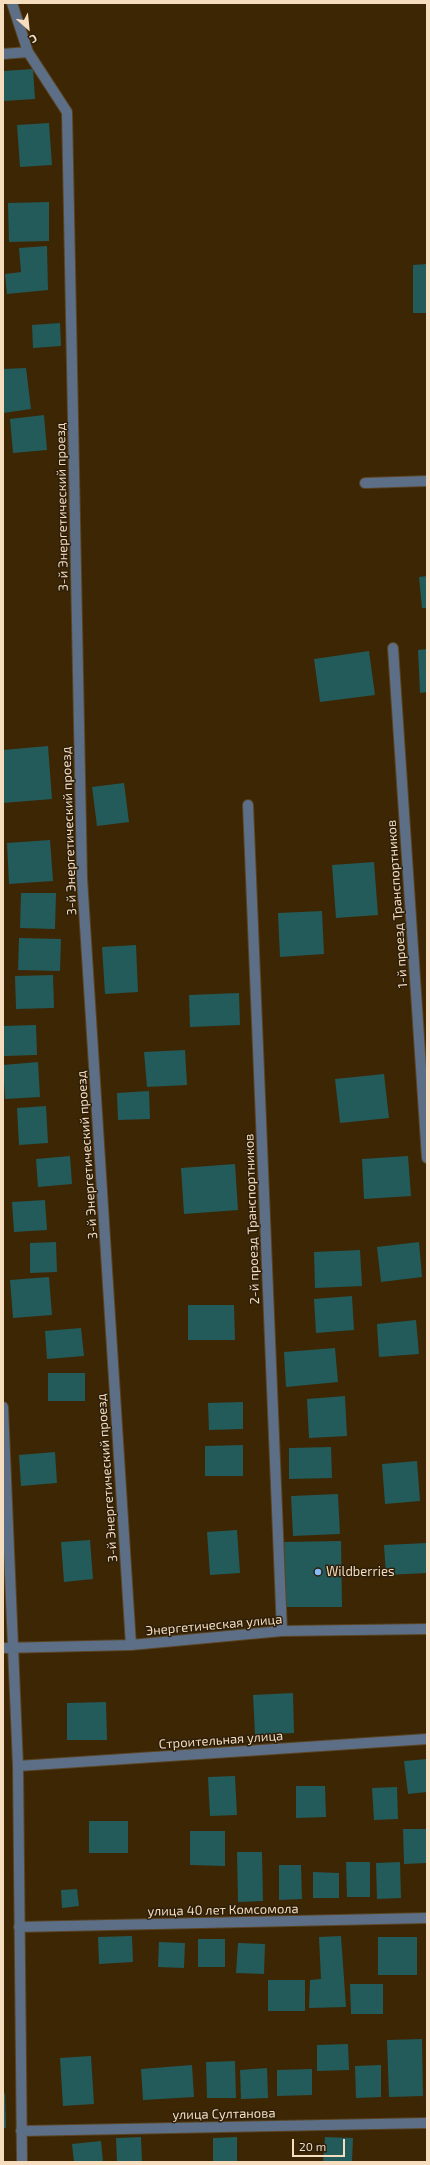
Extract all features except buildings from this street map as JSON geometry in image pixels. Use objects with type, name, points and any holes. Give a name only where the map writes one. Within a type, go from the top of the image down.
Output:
[{"type":"street","name":"3-й Энергетический проезд","points":[[12,3],[28,52],[67,112],[82,878],[131,1645]]},
{"type":"street","points":[[3,54],[28,52]]},
{"type":"street","points":[[365,483],[427,481]]},
{"type":"street","name":"1-й проезд Транспортников","points":[[393,648],[427,1158]]},
{"type":"street","name":"2-й проезд Транспортников","points":[[248,805],[282,1631]]},
{"type":"street","points":[[3,1407],[8,1648],[18,1766],[22,2162]]},
{"type":"street","name":"Энергетическая улица","points":[[8,1648],[131,1645],[282,1631],[427,1629]]},
{"type":"street","name":"Строительная улица","points":[[18,1766],[427,1739]]},
{"type":"street","name":"улица 40 лет Комсомола","points":[[19,1927],[427,1918]]},
{"type":"street","name":"улица Султанова","points":[[21,2130],[427,2123]]},
{"type":"place","name":"Wildberries","points":[[318,1572]]}]
